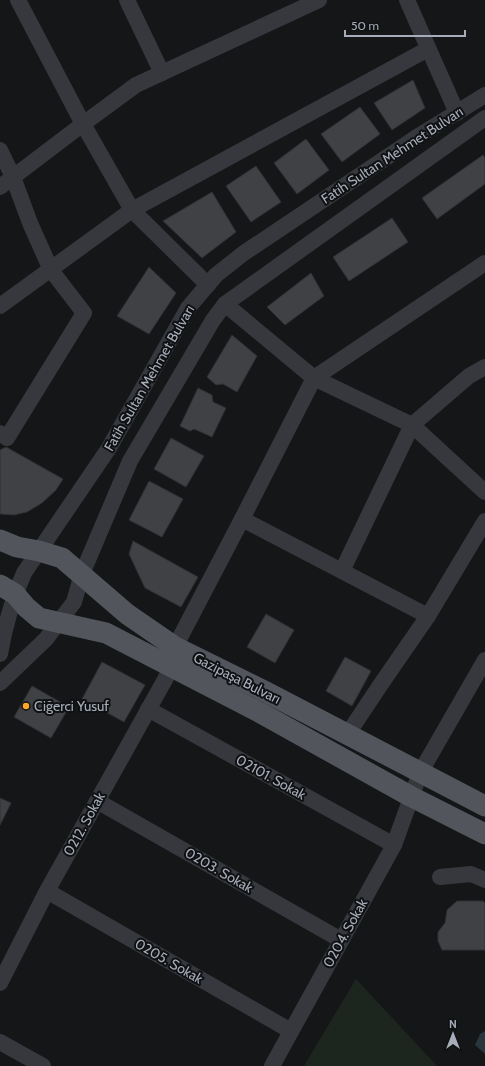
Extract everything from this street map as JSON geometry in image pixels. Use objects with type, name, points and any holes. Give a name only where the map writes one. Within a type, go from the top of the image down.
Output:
[{"type":"main road","name":"Gazipaşa Bulvarı","points":[[0,540],[17,548],[62,558],[82,574],[174,657],[259,712],[410,796],[485,834]]},
{"type":"main road","name":"Gazipaşa Bulvarı","points":[[7,589],[26,608],[39,618],[58,621],[106,633],[174,657],[347,735],[485,806]]},
{"type":"street","points":[[18,0],[83,124],[132,210],[208,285]]},
{"type":"street","points":[[127,0],[162,74]]},
{"type":"street","points":[[0,187],[136,86],[319,0]]},
{"type":"street","points":[[407,0],[457,113]]},
{"type":"street","points":[[0,306],[132,210],[428,49]]},
{"type":"street","name":"Fatih Sultan Mehmet Bulvarı","points":[[0,654],[6,620],[7,589],[24,573],[109,448],[188,308],[216,275],[244,253],[420,135],[485,95]]},
{"type":"street","name":"Fatih Sultan Mehmet Bulvarı","points":[[0,683],[46,639],[58,621],[74,602],[82,574],[130,461],[213,320],[225,304],[485,119]]},
{"type":"street","points":[[0,150],[13,177],[30,223],[51,270],[84,313],[7,438],[0,433]]},
{"type":"street","points":[[314,378],[485,263]]},
{"type":"street","points":[[225,304],[314,378],[412,426],[485,492]]},
{"type":"street","points":[[342,571],[412,426],[469,376],[485,367]]},
{"type":"street","name":"0212. Sokak","points":[[0,983],[47,891],[148,709],[314,378]]},
{"type":"street","points":[[242,519],[428,616]]},
{"type":"street","points":[[347,735],[428,616],[485,520]]},
{"type":"street","name":"0204. Sokak","points":[[272,1066],[394,845],[410,796],[420,773],[485,660]]},
{"type":"street","name":"02101. Sokak","points":[[148,709],[394,845]]},
{"type":"street","name":"0203. Sokak","points":[[97,801],[341,940]]},
{"type":"street","points":[[440,877],[471,874],[485,880]]},
{"type":"street","name":"0205. Sokak","points":[[47,891],[292,1031]]},
{"type":"street","points":[[0,1042],[43,1066]]},
{"type":"shaded area","points":[[356,979],[437,1066],[304,1066]]},
{"type":"shaded area","points":[[485,1031],[485,1054],[475,1045],[480,1034]]},
{"type":"building","points":[[413,80],[425,108],[392,130],[374,103]]},
{"type":"building","points":[[360,107],[380,134],[342,162],[321,134]]},
{"type":"building","points":[[306,139],[329,170],[297,194],[274,163]]},
{"type":"building","points":[[483,155],[485,158],[485,184],[437,219],[422,198]]},
{"type":"building","points":[[256,166],[281,202],[251,222],[226,186]]},
{"type":"building","points":[[212,192],[236,232],[202,258],[163,221]]},
{"type":"building","points":[[392,218],[408,242],[349,281],[333,257]]},
{"type":"building","points":[[149,267],[176,293],[149,334],[117,316]]},
{"type":"building","points":[[311,273],[324,296],[285,325],[267,307]]},
{"type":"building","points":[[232,335],[257,356],[237,392],[223,384],[216,385],[207,377]]},
{"type":"building","points":[[198,388],[212,395],[213,402],[226,408],[212,437],[194,429],[190,431],[180,426]]},
{"type":"building","points":[[171,438],[204,456],[186,487],[154,469]]},
{"type":"building","points":[[6,447],[63,479],[56,490],[42,503],[27,512],[14,515],[0,514],[0,450]]},
{"type":"building","points":[[149,481],[183,499],[162,537],[129,520]]},
{"type":"building","points":[[133,541],[198,577],[181,607],[145,588],[129,554]]},
{"type":"building","points":[[266,614],[294,630],[275,663],[247,647]]},
{"type":"building","points":[[345,657],[371,671],[352,706],[326,691]]},
{"type":"building","points":[[102,662],[145,685],[124,722],[82,699]]},
{"type":"building","points":[[32,686],[69,707],[51,738],[14,717]]},
{"type":"building","points":[[0,798],[11,803],[0,825]]},
{"type":"building","points":[[457,901],[483,901],[485,903],[485,950],[442,950],[438,941],[438,932],[445,923],[447,910]]},
{"type":"place","name":"Ciğerci Yusuf","points":[[26,706]]}]
